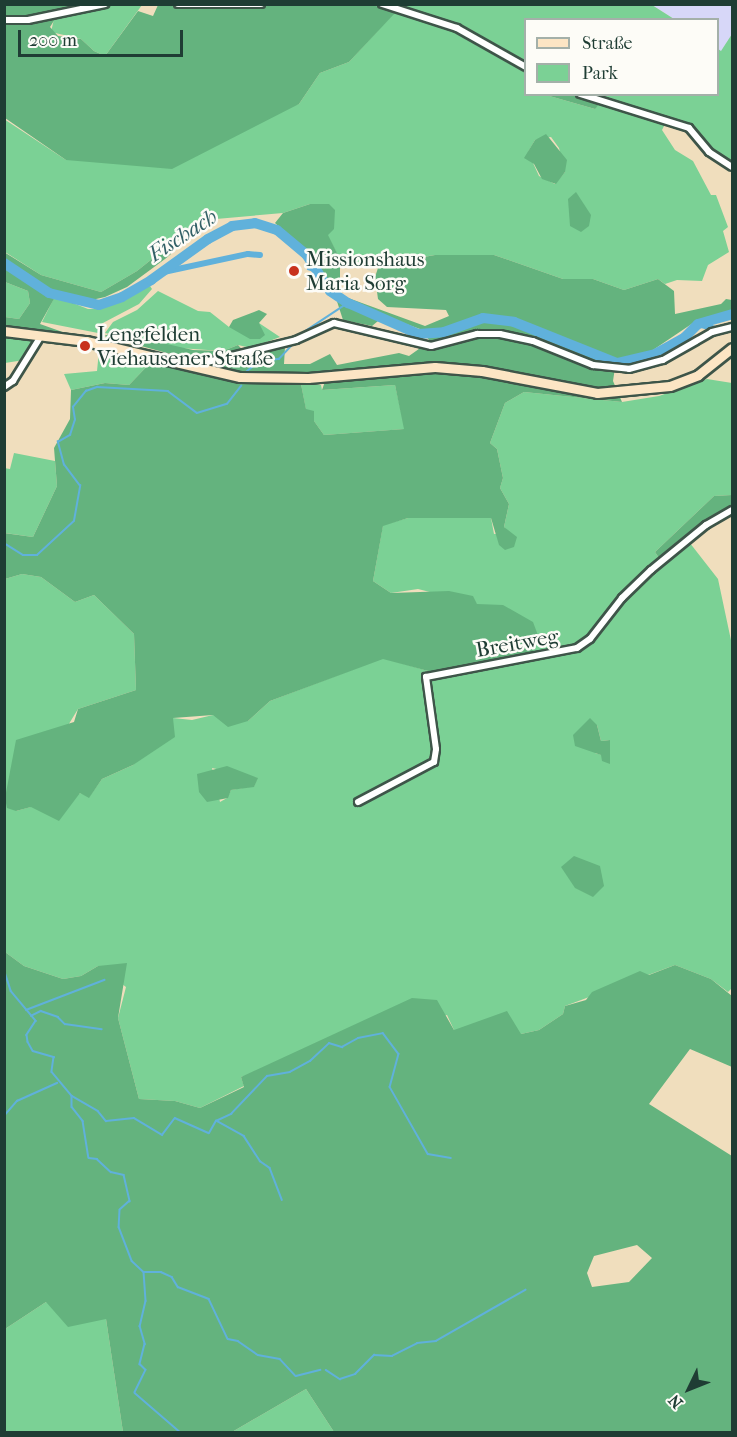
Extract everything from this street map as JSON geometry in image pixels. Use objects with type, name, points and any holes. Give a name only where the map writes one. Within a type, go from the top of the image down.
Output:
[{"type":"main road","points":[[4,331],[86,341],[190,368],[277,379],[462,368],[569,390],[622,393],[687,380],[716,364],[732,348]]},
{"type":"street","points":[[4,20],[28,20],[105,4]]},
{"type":"street","points":[[178,4],[261,4]]},
{"type":"street","points":[[382,4],[457,28],[524,66]]},
{"type":"street","points":[[586,96],[689,128],[709,152],[732,167]]},
{"type":"street","points":[[190,368],[195,362],[220,362],[296,340],[334,323],[431,346],[477,334],[500,334],[617,369],[663,360],[712,332],[732,327]]},
{"type":"street","points":[[4,387],[13,381],[41,336]]},
{"type":"street","name":"Breitweg","points":[[358,802],[434,762],[436,749],[426,677],[577,648],[590,639],[622,598],[651,570],[706,525],[732,510]]},
{"type":"shaded area","points":[[652,5],[732,5],[732,34],[721,52],[719,50],[719,18],[672,18]]},
{"type":"green space","points":[[237,4],[249,8],[252,4],[370,4],[395,13],[349,62],[320,73],[299,104],[172,169],[66,160],[5,118],[4,5],[99,5],[55,19],[50,27],[58,36],[81,39],[94,51],[105,56],[138,11],[153,16],[158,5]]},
{"type":"green space","points":[[109,5],[142,5],[105,56],[94,51],[81,39],[51,32],[54,19]]},
{"type":"green space","points":[[370,5],[652,5],[672,18],[524,18],[524,96],[550,96],[595,109],[598,96],[719,96],[719,50],[721,51],[732,34],[732,165],[709,149],[694,129],[668,118],[662,130],[675,150],[693,161],[711,195],[716,195],[728,227],[723,231],[729,252],[708,265],[702,281],[677,280],[665,284],[658,279],[624,290],[593,279],[563,279],[494,255],[435,255],[374,265],[340,259],[310,204],[283,213],[216,219],[167,247],[137,271],[101,292],[41,275],[5,252],[4,119],[66,160],[299,104],[320,73],[349,62],[394,13]],"holes":[[[551,137],[559,148],[565,172],[555,184],[539,176],[528,152],[535,140]]]},
{"type":"green space","points":[[550,96],[598,96],[600,103],[595,109]]},
{"type":"green space","points":[[546,134],[567,160],[565,172],[556,184],[542,179],[534,164],[524,158],[535,140]]},
{"type":"green space","points":[[576,192],[591,215],[589,226],[581,232],[570,226],[568,199]]},
{"type":"green space","points":[[310,204],[329,204],[335,210],[334,229],[328,235],[340,259],[340,295],[425,326],[449,316],[446,310],[387,307],[378,299],[375,277],[379,265],[435,255],[494,255],[563,279],[593,279],[624,290],[658,279],[674,291],[675,314],[721,304],[726,299],[732,300],[732,312],[696,321],[647,354],[616,361],[613,381],[622,402],[524,392],[505,403],[490,443],[497,449],[503,478],[500,488],[509,504],[504,527],[517,537],[514,547],[505,550],[499,545],[491,518],[408,518],[383,526],[373,581],[391,593],[449,591],[473,596],[477,604],[503,605],[533,622],[539,638],[531,656],[432,672],[383,659],[270,701],[248,721],[228,727],[213,715],[173,718],[175,737],[133,765],[102,779],[89,798],[80,793],[59,821],[31,807],[16,811],[7,808],[5,798],[16,740],[74,722],[78,709],[136,690],[134,634],[94,595],[75,602],[41,577],[22,574],[5,579],[4,533],[33,537],[57,486],[54,448],[70,419],[71,390],[105,383],[129,385],[152,361],[236,380],[301,384],[306,409],[314,411],[314,421],[324,435],[404,429],[395,385],[322,390],[328,373],[265,376],[218,371],[218,361],[167,353],[104,336],[115,332],[193,350],[223,351],[238,345],[249,357],[285,347],[284,364],[310,364],[330,354],[337,365],[399,353],[409,356],[430,341],[420,329],[384,316],[372,326],[343,320],[333,289],[316,260],[275,223],[283,213]]},
{"type":"green space","points":[[167,247],[171,254],[165,259],[127,287],[105,297],[74,304],[55,297],[40,324],[71,335],[5,326],[5,317],[19,319],[30,303],[28,291],[5,282],[4,252],[41,275],[101,292],[137,271]]},
{"type":"green space","points":[[5,282],[28,291],[30,303],[19,319],[5,317]]},
{"type":"green space","points":[[150,286],[152,289],[139,304],[101,324],[98,333],[42,322],[55,296],[88,309],[100,309]]},
{"type":"green space","points":[[158,291],[198,311],[210,312],[229,327],[259,323],[280,337],[251,348],[238,345],[223,351],[178,348],[105,333],[113,322],[137,310]]},
{"type":"green space","points":[[259,310],[267,314],[259,323],[265,335],[260,339],[250,339],[229,327],[233,320]]},
{"type":"green space","points":[[5,337],[32,341],[24,360],[5,363]]},
{"type":"green space","points":[[106,349],[152,361],[129,385],[105,383],[71,390],[64,374],[97,371],[99,351]]},
{"type":"green space","points":[[707,379],[732,383],[732,495],[714,496],[655,552],[659,558],[686,538],[718,579],[732,645],[732,988],[728,992],[711,979],[675,965],[565,1006],[563,1014],[539,1030],[521,1034],[454,1030],[447,1015],[241,1077],[244,1086],[200,1108],[175,1101],[139,1099],[118,1018],[126,987],[98,966],[81,976],[63,979],[24,966],[5,952],[5,579],[22,574],[41,577],[75,602],[94,595],[134,634],[136,690],[78,709],[16,811],[81,793],[89,797],[102,779],[133,765],[173,718],[192,720],[213,715],[248,721],[270,701],[383,658],[432,672],[477,604],[418,589],[391,593],[373,581],[383,525],[408,518],[491,518],[494,534],[509,533],[504,527],[509,504],[500,488],[503,478],[497,449],[490,443],[505,403],[524,392],[622,402],[659,396]],"holes":[[[597,725],[601,741],[610,740],[602,755],[595,753]],[[212,768],[257,778],[257,779],[254,786],[231,790],[227,798],[220,802]]]},
{"type":"green space","points":[[301,384],[321,385],[322,390],[395,385],[405,429],[324,435],[306,410]]},
{"type":"green space","points":[[14,453],[55,461],[57,486],[33,537],[5,533],[4,468],[10,469]]},
{"type":"green space","points":[[732,495],[732,508],[713,517],[659,558],[655,552],[714,496]]},
{"type":"green space","points":[[590,718],[597,725],[601,741],[610,740],[610,764],[602,761],[601,755],[575,746],[573,735]]},
{"type":"green space","points":[[227,766],[258,778],[254,787],[231,790],[228,798],[207,802],[199,792],[197,774]]},
{"type":"green space","points":[[574,856],[600,866],[604,886],[593,897],[575,888],[561,867]]},
{"type":"green space","points":[[5,952],[24,966],[63,979],[81,976],[98,966],[127,963],[118,1018],[139,1099],[175,1101],[200,1108],[244,1087],[241,1077],[412,998],[437,1000],[454,1030],[507,1011],[521,1034],[539,1030],[563,1014],[565,1006],[586,1000],[592,992],[640,971],[649,975],[675,965],[711,979],[732,996],[732,1067],[690,1049],[649,1104],[732,1156],[732,1432],[334,1432],[306,1389],[232,1432],[123,1432],[106,1319],[68,1327],[46,1302],[5,1329]],"holes":[[[637,1245],[652,1258],[629,1282],[592,1287],[587,1273],[594,1256]]]},
{"type":"green space","points":[[46,1302],[106,1319],[123,1432],[5,1432],[5,1329]]},
{"type":"green space","points":[[306,1389],[334,1432],[232,1432]]},
{"type":"waterway","name":"Fischach","points":[[4,263],[49,293],[99,305],[122,297],[151,280],[208,239],[232,226],[255,223],[277,230],[306,254],[330,291],[348,303],[418,334],[444,332],[483,318],[514,322],[617,363],[653,355],[685,337],[698,324],[732,314]]},
{"type":"waterway","points":[[159,273],[248,254],[260,255]]},
{"type":"waterway","name":"Fischach","points":[[308,269],[320,273]]},
{"type":"waterway","points":[[292,340],[348,303]]},
{"type":"waterway","points":[[698,324],[715,329]]},
{"type":"waterway","points":[[247,371],[259,362],[279,359],[293,344]]},
{"type":"waterway","points":[[4,543],[23,555],[37,555],[74,521],[80,486],[64,465],[58,442],[70,435],[75,420],[73,407],[86,391],[97,387],[168,391],[197,413],[227,404],[241,386]]},
{"type":"waterway","points":[[4,969],[11,991],[36,1021],[27,1035],[28,1042],[33,1051],[54,1057],[52,1072],[72,1096],[72,1107],[83,1121],[89,1158],[97,1159],[111,1172],[124,1175],[130,1201],[120,1210],[119,1227],[132,1261],[144,1272],[161,1272],[172,1277],[178,1287],[209,1299],[228,1339],[238,1341],[258,1355],[280,1359],[296,1376],[320,1370]]},
{"type":"waterway","points":[[26,1010],[104,980]]},
{"type":"waterway","points":[[31,1016],[41,1011],[58,1017],[65,1024],[102,1029]]},
{"type":"waterway","points":[[72,1096],[98,1111],[106,1121],[134,1118],[162,1135],[175,1118],[209,1133],[216,1121],[231,1114],[267,1076],[290,1072],[310,1061],[329,1043],[342,1047],[358,1038],[383,1033],[399,1054],[390,1087],[428,1154],[451,1158]]},
{"type":"waterway","points":[[4,1116],[17,1101],[57,1083]]},
{"type":"waterway","points":[[217,1121],[244,1136],[260,1161],[270,1168],[282,1200]]},
{"type":"waterway","points":[[144,1272],[146,1301],[140,1326],[145,1344],[140,1364],[146,1370],[135,1393],[180,1432]]},
{"type":"waterway","points":[[326,1370],[340,1379],[355,1374],[374,1355],[392,1356],[417,1343],[436,1341],[525,1290]]},
{"type":"place","name":"Missionshaus Maria Sorg","points":[[294,271]]},
{"type":"place","name":"Lengfelden Viehausener Straße","points":[[85,346]]}]
